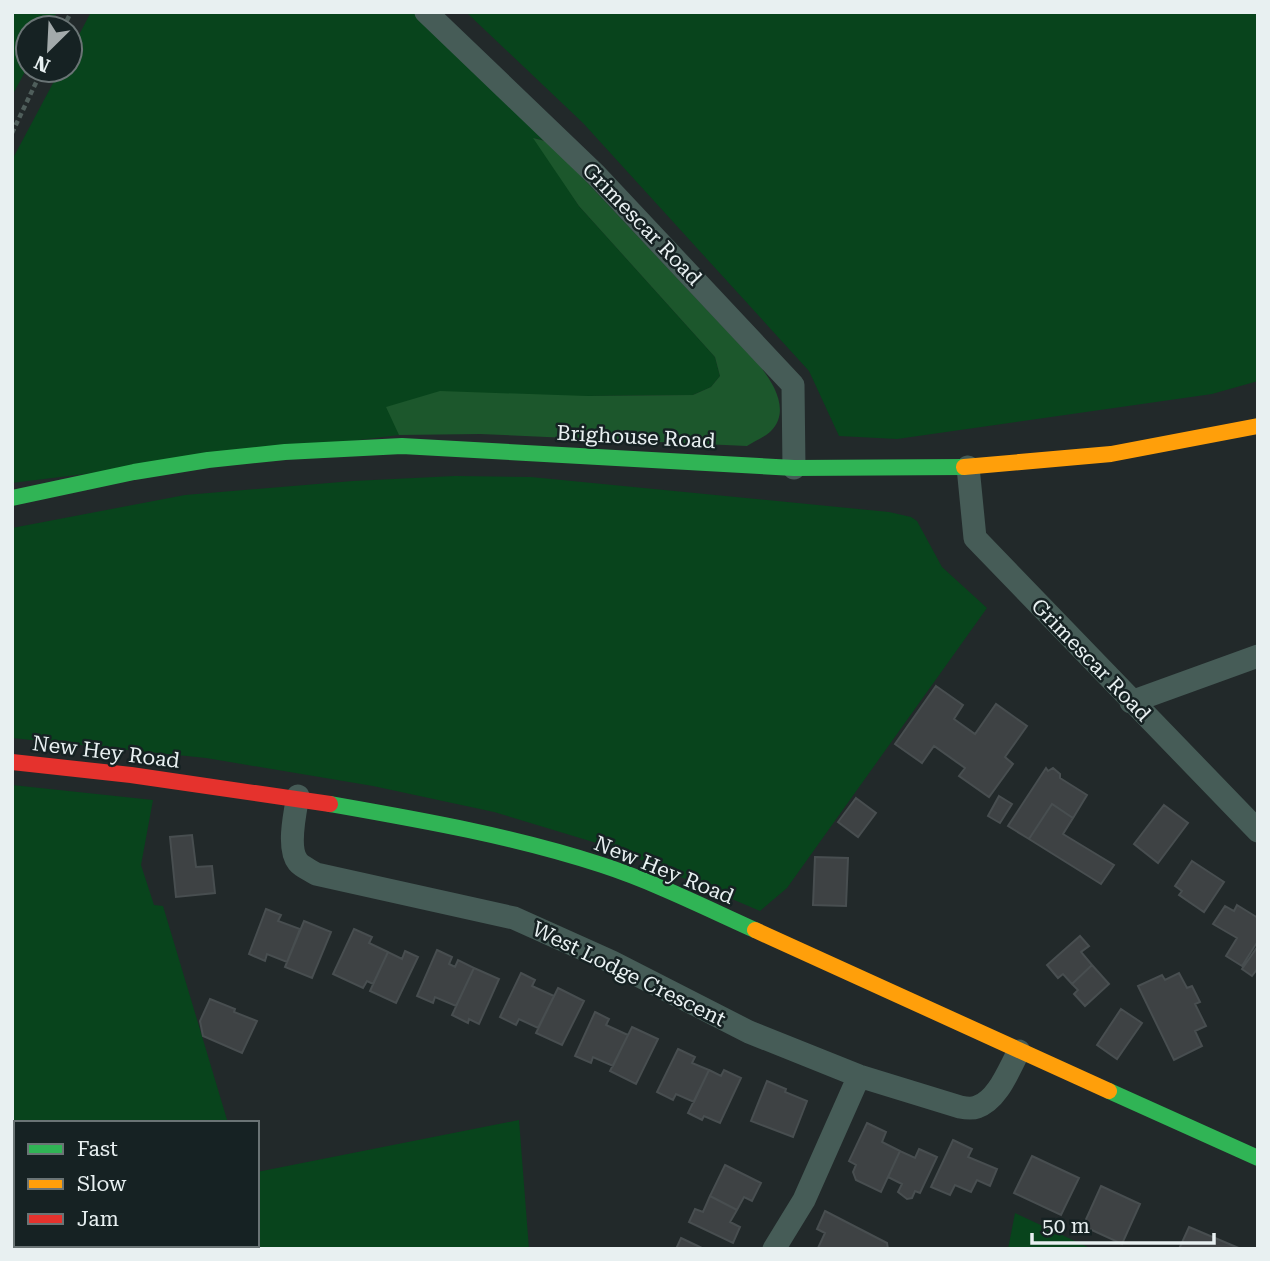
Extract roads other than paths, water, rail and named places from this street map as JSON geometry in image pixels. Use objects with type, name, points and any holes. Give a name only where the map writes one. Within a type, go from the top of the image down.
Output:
[{"type":"street","name":"Grimescar Road","points":[[426,12],[596,175],[793,385],[794,468]]},
{"type":"street","name":"Brighouse Road","points":[[12,498],[134,472],[208,460],[285,452],[402,446],[794,468],[968,467],[1111,454],[1258,426]]},
{"type":"street","name":"Grimescar Road","points":[[968,467],[975,538],[1258,831]]},
{"type":"street","points":[[1131,702],[1258,656]]},
{"type":"street","name":"New Hey Road","points":[[12,762],[298,796],[547,848],[636,877],[1258,1158]]},
{"type":"street","name":"West Lodge Crescent","points":[[298,796],[293,836],[294,855],[298,862],[316,874],[514,918],[588,951],[749,1032],[859,1076],[953,1105],[975,1108],[986,1102],[996,1091],[1019,1051]]},
{"type":"street","points":[[774,1249],[804,1200],[859,1076]]}]
